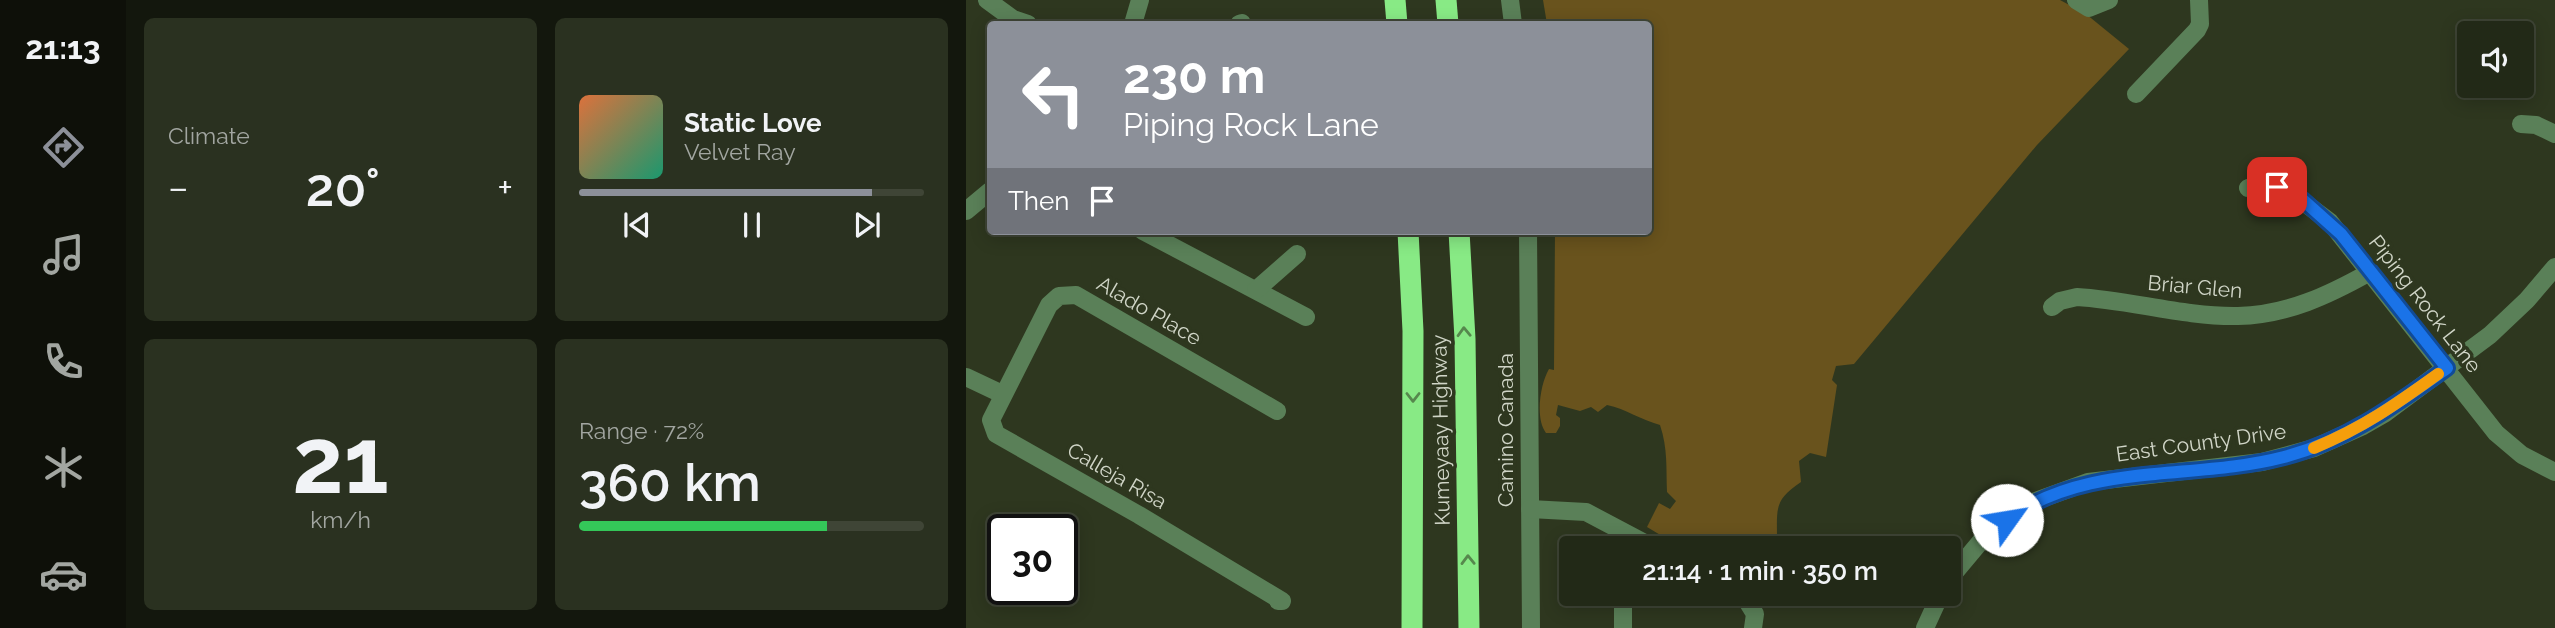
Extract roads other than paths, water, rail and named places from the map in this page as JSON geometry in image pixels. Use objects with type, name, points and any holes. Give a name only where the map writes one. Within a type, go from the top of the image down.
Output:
[{"type":"highway","points":[[1395,0],[1397,21]]},
{"type":"highway","points":[[1446,0],[1448,21]]},
{"type":"highway","name":"Kumeyaay Highway","points":[[1408,235],[1413,331],[1412,628]]},
{"type":"highway","name":"Kumeyaay Highway","points":[[1459,235],[1465,339],[1469,628]]},
{"type":"street","points":[[987,0],[1019,21]]},
{"type":"street","points":[[1134,21],[1140,0]]},
{"type":"street","points":[[1510,0],[1513,21]]},
{"type":"street","points":[[2076,0],[2089,8],[2109,0]]},
{"type":"street","points":[[2136,94],[2197,30],[2200,24],[2199,0]]},
{"type":"street","points":[[2521,124],[2536,125],[2555,134]]},
{"type":"street","name":"Piping Rock Lane","points":[[2248,188],[2265,184],[2277,187],[2303,200],[2341,234],[2496,433],[2522,455],[2555,472]]},
{"type":"street","points":[[966,211],[987,194]]},
{"type":"street","points":[[1151,235],[1306,317]]},
{"type":"street","name":"Camino Canada","points":[[1528,235],[1531,628]]},
{"type":"street","points":[[1256,290],[1297,254]]},
{"type":"street","name":"East County Drive","points":[[1961,565],[1986,535],[2028,504],[2088,482],[2262,462],[2314,448],[2342,436],[2384,414],[2447,368],[2510,318],[2555,267]]},
{"type":"street","name":"Briar Glen","points":[[2052,307],[2060,301],[2077,298],[2207,314],[2247,316],[2311,302],[2370,272]]},
{"type":"street","name":"Alado Place","points":[[1002,394],[1049,305],[1059,296],[1076,295],[1277,411]]},
{"type":"street","points":[[966,377],[1002,394]]},
{"type":"street","name":"Calleja Risa","points":[[1002,394],[991,420],[996,435],[1139,514],[1282,601],[1278,601]]},
{"type":"street","points":[[1530,509],[1586,512],[1618,536]]},
{"type":"street","points":[[1623,606],[1623,628]]},
{"type":"street","points":[[1750,606],[1755,614],[1753,628]]},
{"type":"street","points":[[1925,628],[1935,606]]}]
